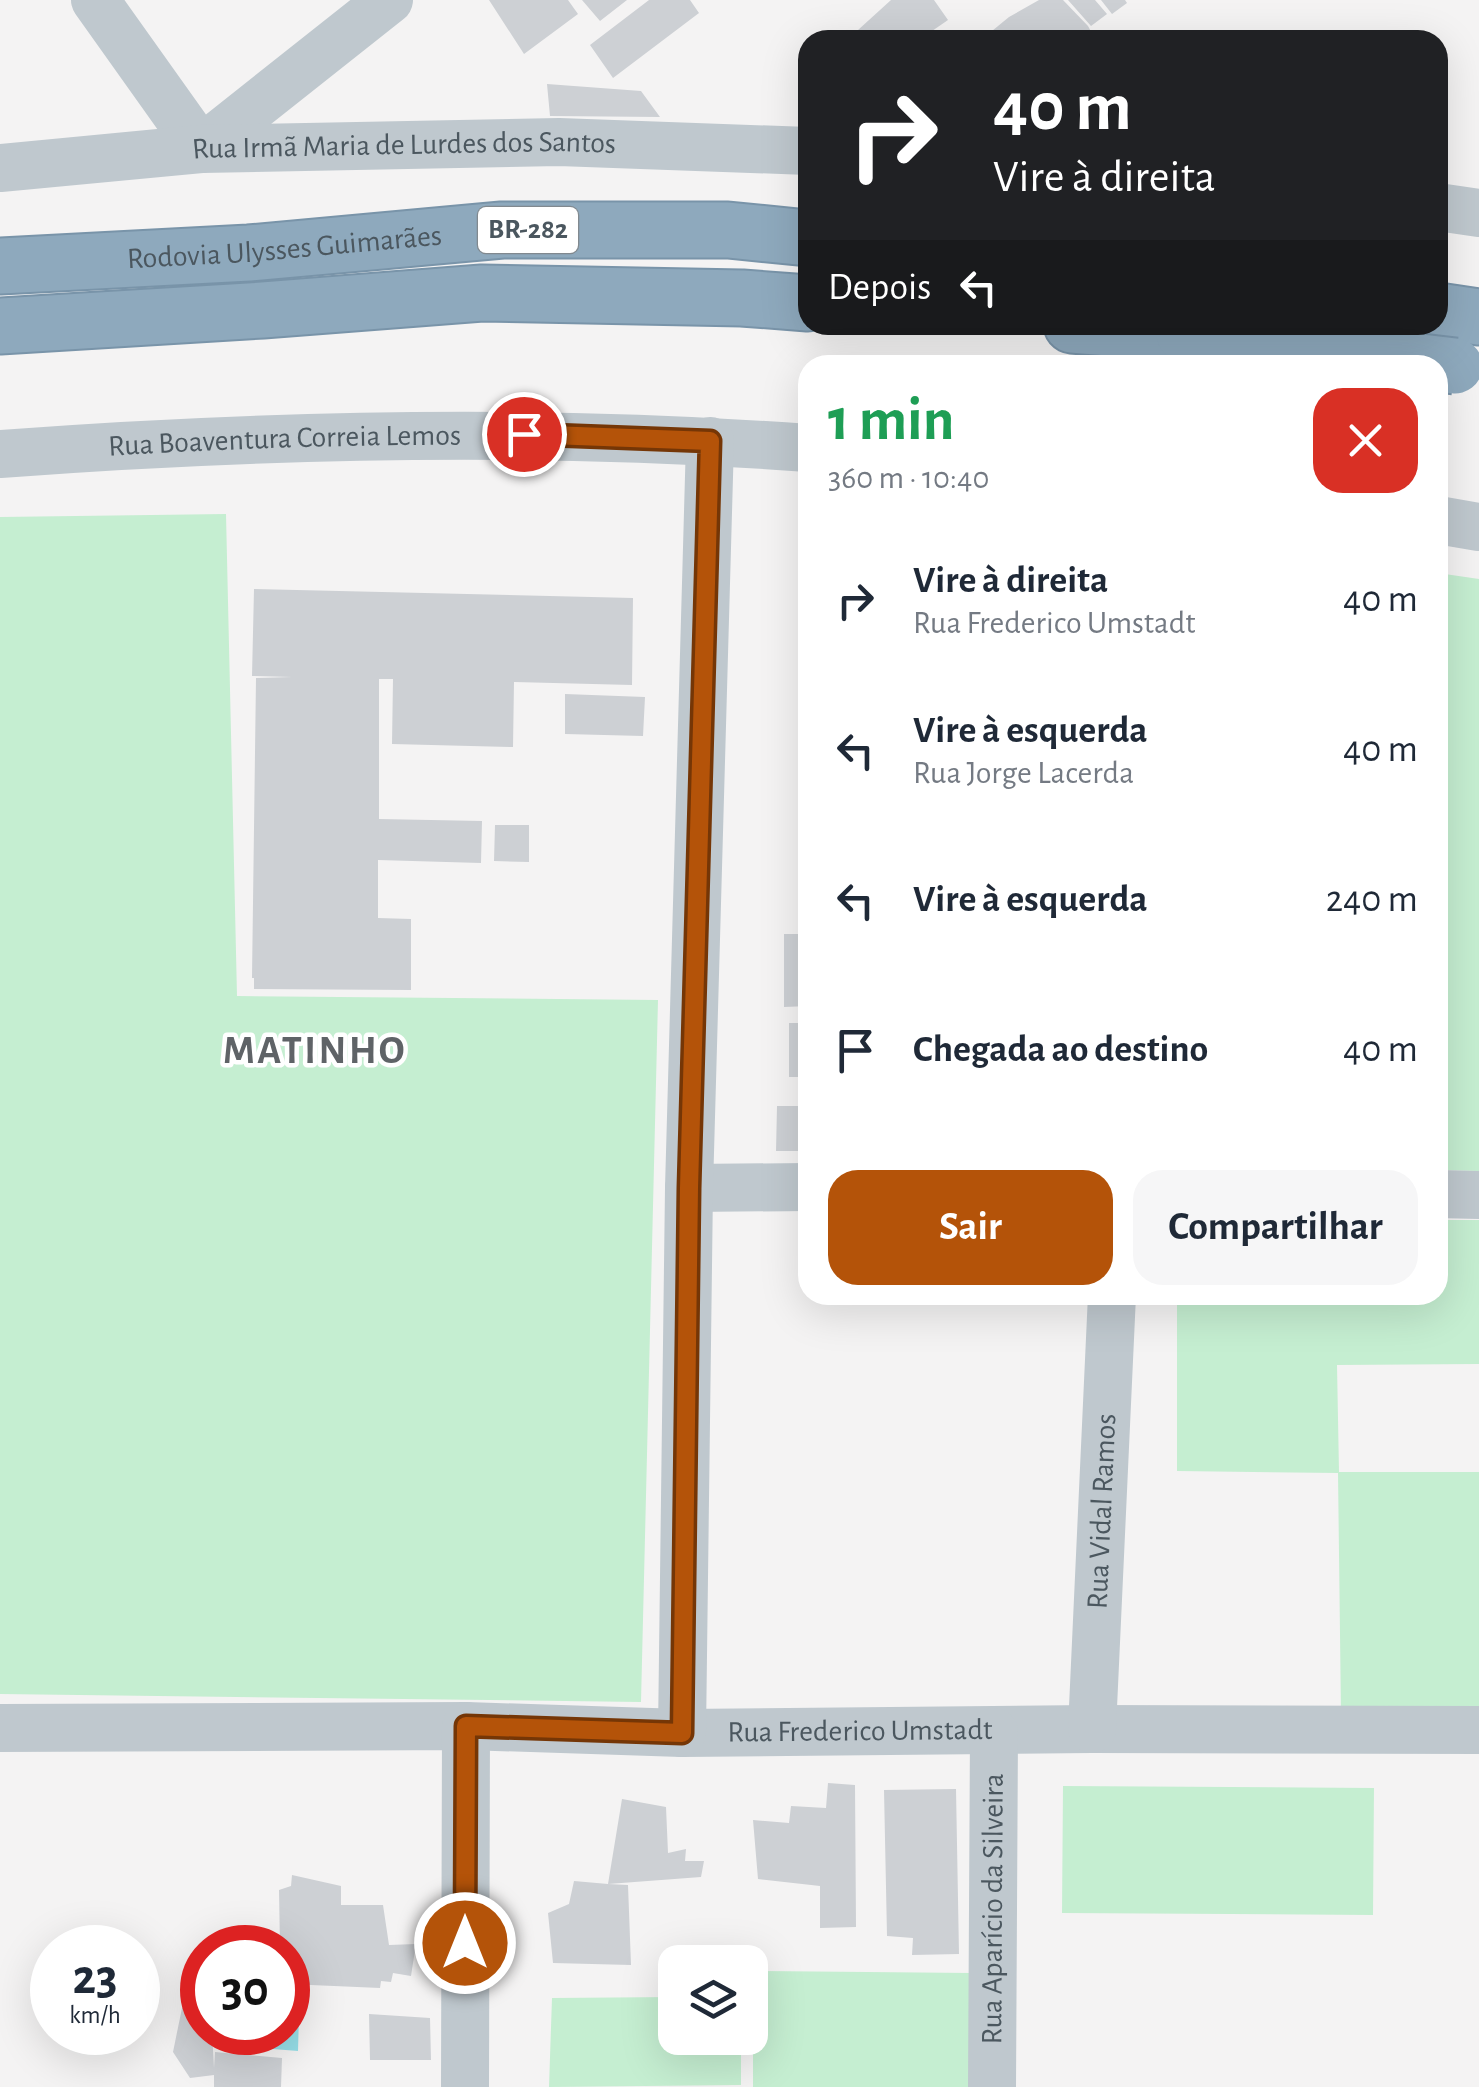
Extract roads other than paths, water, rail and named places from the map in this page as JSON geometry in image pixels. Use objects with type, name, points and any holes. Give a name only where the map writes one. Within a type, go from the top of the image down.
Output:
[{"type":"highway","name":"Rodovia Ulysses Guimarães","points":[[0,266],[249,253],[502,230],[728,230],[798,237]]},
{"type":"highway","name":"Rodovia Ulysses Guimarães","points":[[0,326],[482,293],[742,298],[798,303]]},
{"type":"highway","points":[[1324,335],[1463,336]]},
{"type":"street","points":[[95,0],[201,149],[388,0]]},
{"type":"street","name":"Rua Irmã Maria de Lurdes dos Santos","points":[[0,168],[201,149],[559,142],[798,151]]},
{"type":"street","name":"Rua Boaventura Correia Lemos","points":[[0,454],[121,445],[524,434],[798,447]]},
{"type":"street","points":[[682,1733],[689,1188],[710,441]]},
{"type":"street","points":[[1448,522],[1479,527]]},
{"type":"street","points":[[689,1188],[798,1188]]},
{"type":"street","points":[[1448,1194],[1479,1194]]},
{"type":"street","name":"Rua Vidal Ramos","points":[[1092,1730],[1112,1305]]},
{"type":"street","points":[[465,2087],[466,1726]]},
{"type":"street","name":"Rua Frederico Umstadt","points":[[0,1728],[466,1726],[682,1733],[1479,1730]]},
{"type":"street","name":"Rua Aparício da Silveira","points":[[992,2087],[994,1732]]},
{"type":"district","name":"MATINHO","points":[[315,1051]]}]
